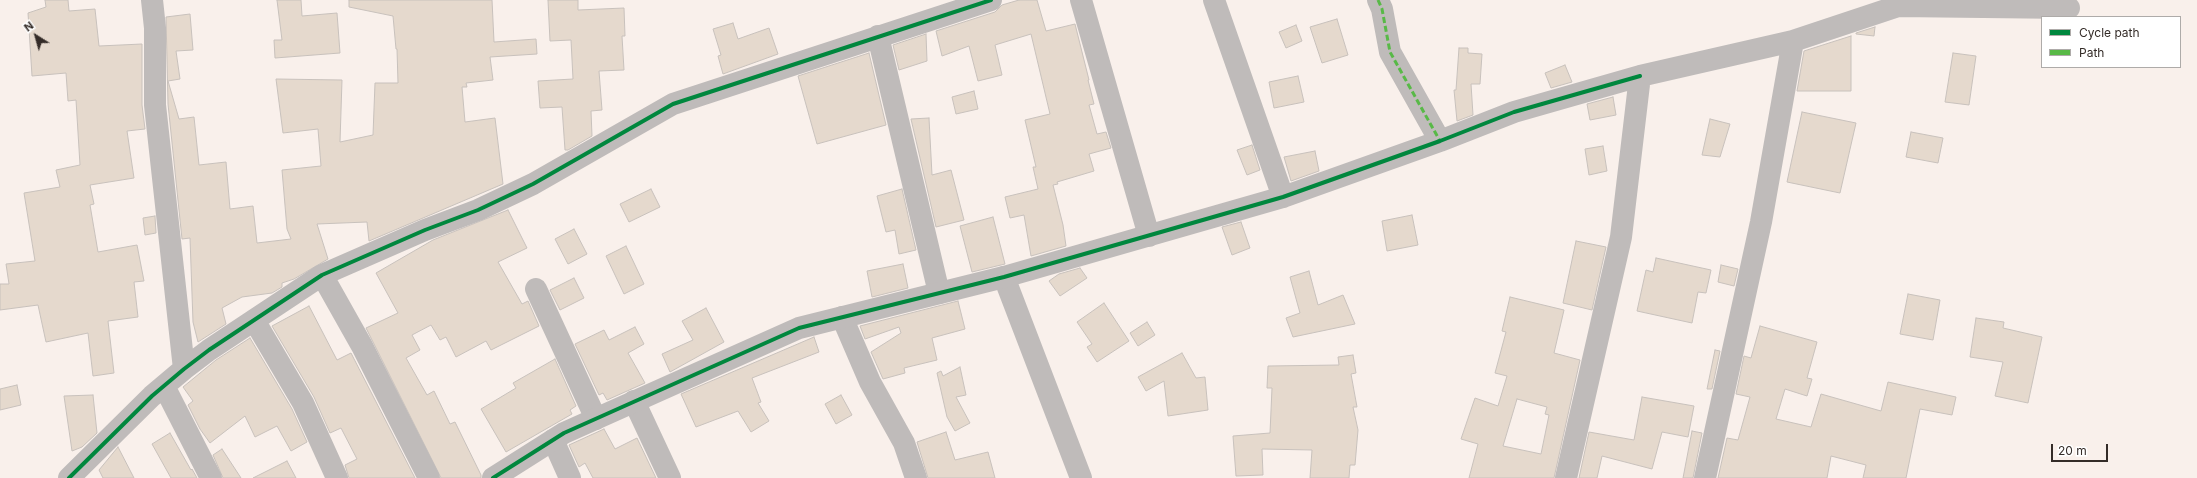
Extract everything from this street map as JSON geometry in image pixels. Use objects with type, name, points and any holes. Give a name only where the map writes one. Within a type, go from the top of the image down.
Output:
[{"type":"street","points":[[152,0],[155,28],[155,105],[184,369]]},
{"type":"street","points":[[76,475],[164,386],[184,369],[209,350],[322,275],[425,230],[478,210],[526,187],[673,104],[991,0]]},
{"type":"street","points":[[1081,0],[1149,236]]},
{"type":"street","points":[[1214,0],[1283,197]]},
{"type":"street","points":[[1378,0],[1382,9],[1390,52],[1440,141]]},
{"type":"street","points":[[492,478],[553,440],[634,401],[799,328],[1004,277],[1283,197],[1440,141],[1514,112],[1640,76],[1793,41],[1898,6],[2069,8]]},
{"type":"street","points":[[878,36],[939,293]]},
{"type":"street","points":[[1705,478],[1762,222],[1793,41]]},
{"type":"street","points":[[1566,478],[1621,237],[1640,76]]},
{"type":"street","points":[[322,275],[362,346],[429,478]]},
{"type":"street","points":[[1004,277],[1081,478]]},
{"type":"street","points":[[536,289],[596,419]]},
{"type":"street","points":[[842,317],[870,382],[904,443],[916,478]]},
{"type":"street","points":[[254,320],[303,403],[337,478]]},
{"type":"street","points":[[164,386],[211,478]]},
{"type":"street","points":[[634,401],[670,478]]},
{"type":"street","points":[[553,440],[570,478]]},
{"type":"building","points":[[45,0],[68,0],[69,11],[95,9],[99,46],[142,44],[142,105],[145,129],[127,131],[134,178],[90,185],[94,204],[90,205],[98,252],[137,245],[144,281],[134,282],[138,317],[108,321],[114,373],[93,376],[88,333],[46,342],[38,305],[0,310],[0,284],[9,284],[6,264],[35,261],[24,193],[60,187],[56,170],[80,165],[76,100],[68,101],[66,73],[32,76],[28,13],[46,7]]},
{"type":"building","points":[[277,0],[301,0],[302,16],[337,13],[340,53],[275,58],[274,40],[282,40]]},
{"type":"building","points":[[349,0],[492,0],[494,42],[536,39],[537,54],[490,57],[493,80],[466,83],[467,87],[462,87],[465,122],[495,118],[503,184],[369,241],[367,222],[317,224],[328,259],[294,279],[282,283],[282,287],[272,293],[242,297],[222,308],[226,324],[198,342],[193,322],[190,238],[182,239],[168,104],[166,17],[190,14],[193,50],[176,51],[180,79],[168,81],[179,119],[194,117],[199,165],[226,162],[230,209],[253,206],[257,243],[291,239],[287,229],[282,170],[321,166],[318,129],[283,133],[276,79],[342,80],[340,142],[373,135],[375,83],[398,83],[397,49],[393,16],[349,7]]},
{"type":"building","points":[[548,0],[578,0],[578,10],[624,8],[625,36],[622,36],[624,70],[599,71],[602,110],[591,111],[592,136],[568,150],[565,150],[562,107],[540,108],[538,81],[573,79],[571,40],[550,41]]},
{"type":"building","points":[[1019,0],[1037,0],[1046,31],[1075,24],[1094,104],[1089,105],[1097,134],[1106,132],[1111,148],[1089,154],[1094,171],[1057,182],[1058,184],[1053,185],[1063,225],[1066,246],[1031,256],[1024,215],[1010,218],[1005,197],[1038,189],[1033,167],[1036,167],[1025,120],[1050,114],[1031,34],[995,45],[1002,75],[978,81],[969,46],[942,56],[936,31],[995,12],[1002,5]]},
{"type":"building","points":[[1337,19],[1348,55],[1322,63],[1310,27]]},
{"type":"building","points":[[733,23],[738,39],[769,28],[778,54],[723,74],[718,56],[721,55],[713,29]]},
{"type":"building","points":[[1296,25],[1302,41],[1286,48],[1279,32]]},
{"type":"building","points":[[1875,27],[1874,36],[1856,34],[1856,33]]},
{"type":"building","points":[[926,34],[927,61],[899,70],[893,45]]},
{"type":"building","points":[[1851,36],[1851,91],[1797,91],[1804,51]]},
{"type":"building","points":[[1459,48],[1468,48],[1468,53],[1482,54],[1480,84],[1471,84],[1473,115],[1457,121],[1454,90],[1456,90]]},
{"type":"building","points":[[869,53],[886,125],[817,144],[798,76]]},
{"type":"building","points":[[1953,53],[1976,56],[1969,105],[1945,102]]},
{"type":"building","points":[[1565,65],[1572,82],[1551,88],[1545,73]]},
{"type":"building","points":[[1298,76],[1304,102],[1274,108],[1269,82]]},
{"type":"building","points":[[974,91],[978,109],[956,114],[952,97]]},
{"type":"building","points":[[1613,97],[1616,115],[1590,120],[1587,104]]},
{"type":"building","points":[[1802,112],[1856,123],[1840,193],[1787,182]]},
{"type":"building","points":[[929,118],[932,175],[951,170],[964,220],[936,227],[911,119]]},
{"type":"building","points":[[1710,119],[1730,124],[1720,157],[1702,155]]},
{"type":"building","points":[[1911,132],[1943,138],[1938,163],[1906,157]]},
{"type":"building","points":[[1252,145],[1260,170],[1247,175],[1237,150]]},
{"type":"building","points":[[1603,146],[1607,171],[1589,175],[1585,149]]},
{"type":"building","points":[[1315,151],[1319,171],[1291,181],[1284,157]]},
{"type":"building","points":[[651,189],[660,207],[629,222],[620,204]]},
{"type":"building","points":[[902,189],[916,250],[899,254],[895,230],[886,232],[877,196]]},
{"type":"building","points":[[508,210],[527,248],[498,262],[522,304],[528,301],[539,326],[491,350],[486,341],[456,357],[446,337],[440,340],[431,325],[412,335],[420,350],[406,358],[427,395],[434,391],[450,424],[455,422],[481,475],[481,478],[441,478],[366,328],[398,313],[376,273],[433,240]]},
{"type":"building","points":[[1412,215],[1418,245],[1387,251],[1382,221]]},
{"type":"building","points":[[155,216],[156,233],[145,235],[143,218]]},
{"type":"building","points":[[993,217],[1005,264],[972,272],[960,226]]},
{"type":"building","points":[[1241,222],[1250,248],[1232,255],[1222,227]]},
{"type":"building","points":[[574,229],[587,254],[568,264],[555,239]]},
{"type":"building","points":[[1576,241],[1606,247],[1592,310],[1563,303]]},
{"type":"building","points":[[626,246],[644,284],[624,294],[606,256]]},
{"type":"building","points":[[1656,258],[1711,270],[1706,293],[1698,292],[1692,323],[1637,311],[1646,270],[1653,272]]},
{"type":"building","points":[[903,264],[908,288],[872,297],[867,271]]},
{"type":"building","points":[[1721,265],[1738,269],[1734,286],[1718,282]]},
{"type":"building","points":[[1080,268],[1087,278],[1060,296],[1049,281],[1059,274]]},
{"type":"building","points":[[1309,271],[1318,305],[1343,295],[1355,324],[1293,337],[1286,318],[1300,313],[1290,277]]},
{"type":"building","points":[[574,278],[584,298],[560,310],[550,290]]},
{"type":"building","points":[[1908,294],[1940,300],[1933,340],[1900,334]]},
{"type":"building","points":[[1510,297],[1564,310],[1554,353],[1580,360],[1554,478],[1469,478],[1478,444],[1461,439],[1475,398],[1498,406],[1507,376],[1495,373],[1506,332],[1502,331]],"holes":[[[1517,399],[1547,407],[1545,414],[1549,415],[1541,454],[1503,446]]]},
{"type":"building","points":[[958,301],[965,329],[932,338],[937,360],[904,368],[905,373],[883,379],[871,352],[901,333],[899,327],[865,339],[860,326]]},
{"type":"building","points":[[1104,303],[1129,341],[1097,362],[1087,347],[1092,344],[1077,322]]},
{"type":"building","points":[[309,306],[337,360],[351,353],[415,478],[349,478],[345,465],[357,459],[341,428],[330,433],[314,397],[272,326]]},
{"type":"building","points":[[706,308],[724,342],[670,372],[662,354],[693,340],[682,321]]},
{"type":"building","points":[[1976,318],[2004,322],[2003,328],[2042,337],[2028,403],[1995,396],[2003,362],[1970,357]]},
{"type":"building","points":[[1147,322],[1155,335],[1138,346],[1130,333]]},
{"type":"building","points":[[1760,326],[1817,342],[1807,378],[1812,379],[1807,396],[1785,389],[1776,419],[1811,427],[1821,394],[1881,411],[1888,382],[1956,397],[1952,415],[1920,409],[1906,478],[1863,478],[1866,465],[1831,456],[1827,478],[1718,478],[1727,438],[1738,440],[1750,397],[1736,394],[1744,356],[1751,358]]},
{"type":"building","points":[[635,327],[644,344],[628,353],[645,383],[607,400],[603,393],[599,395],[575,344],[604,330],[609,340]]},
{"type":"building","points":[[814,337],[819,352],[752,378],[761,402],[758,403],[769,421],[751,432],[738,411],[696,427],[681,394]]},
{"type":"building","points":[[250,338],[292,409],[307,442],[291,451],[277,426],[255,437],[245,416],[210,443],[200,429],[188,405],[193,401],[183,387],[216,360]]},
{"type":"building","points":[[1715,350],[1720,351],[1712,389],[1707,389]]},
{"type":"building","points":[[1182,353],[1196,378],[1205,377],[1208,410],[1168,416],[1164,381],[1146,391],[1138,377]]},
{"type":"building","points":[[1353,355],[1356,373],[1351,374],[1357,407],[1353,407],[1358,430],[1355,465],[1350,465],[1349,478],[1310,478],[1312,450],[1262,449],[1263,475],[1236,476],[1233,436],[1270,433],[1272,388],[1267,388],[1268,366],[1339,365],[1338,357]]},
{"type":"building","points":[[555,359],[576,406],[570,410],[572,414],[506,452],[481,409],[516,388],[513,383]]},
{"type":"building","points":[[960,367],[966,395],[956,397],[970,423],[955,431],[947,417],[937,373],[941,371],[943,376]]},
{"type":"building","points":[[17,385],[21,405],[0,410],[0,389]]},
{"type":"building","points":[[93,395],[97,433],[82,447],[72,451],[64,396]]},
{"type":"building","points":[[841,395],[852,415],[836,424],[825,404]]},
{"type":"building","points":[[1642,397],[1694,406],[1688,437],[1662,432],[1652,469],[1602,456],[1597,478],[1579,478],[1589,432],[1634,440]]},
{"type":"building","points":[[604,429],[615,449],[637,438],[656,478],[593,478],[585,463],[579,467],[569,445]]},
{"type":"building","points":[[1692,431],[1702,433],[1693,478],[1683,478]]},
{"type":"building","points":[[946,432],[955,460],[988,452],[995,478],[928,478],[917,442]]},
{"type":"building","points":[[170,433],[197,478],[171,478],[152,444]]},
{"type":"building","points":[[118,447],[134,478],[103,478],[99,470]]},
{"type":"building","points":[[222,449],[241,478],[223,478],[213,455]]},
{"type":"building","points":[[287,461],[296,478],[253,478]]},
{"type":"marked path","points":[[1378,0],[1382,9],[1390,52],[1440,141]]},
{"type":"cycle path","points":[[69,478],[152,396],[184,369],[209,350],[322,275],[425,230],[478,210],[533,184],[673,104],[991,0]]},
{"type":"cycle path","points":[[493,478],[564,433],[799,328],[1004,277],[1283,197],[1440,141],[1514,112],[1640,76]]}]
